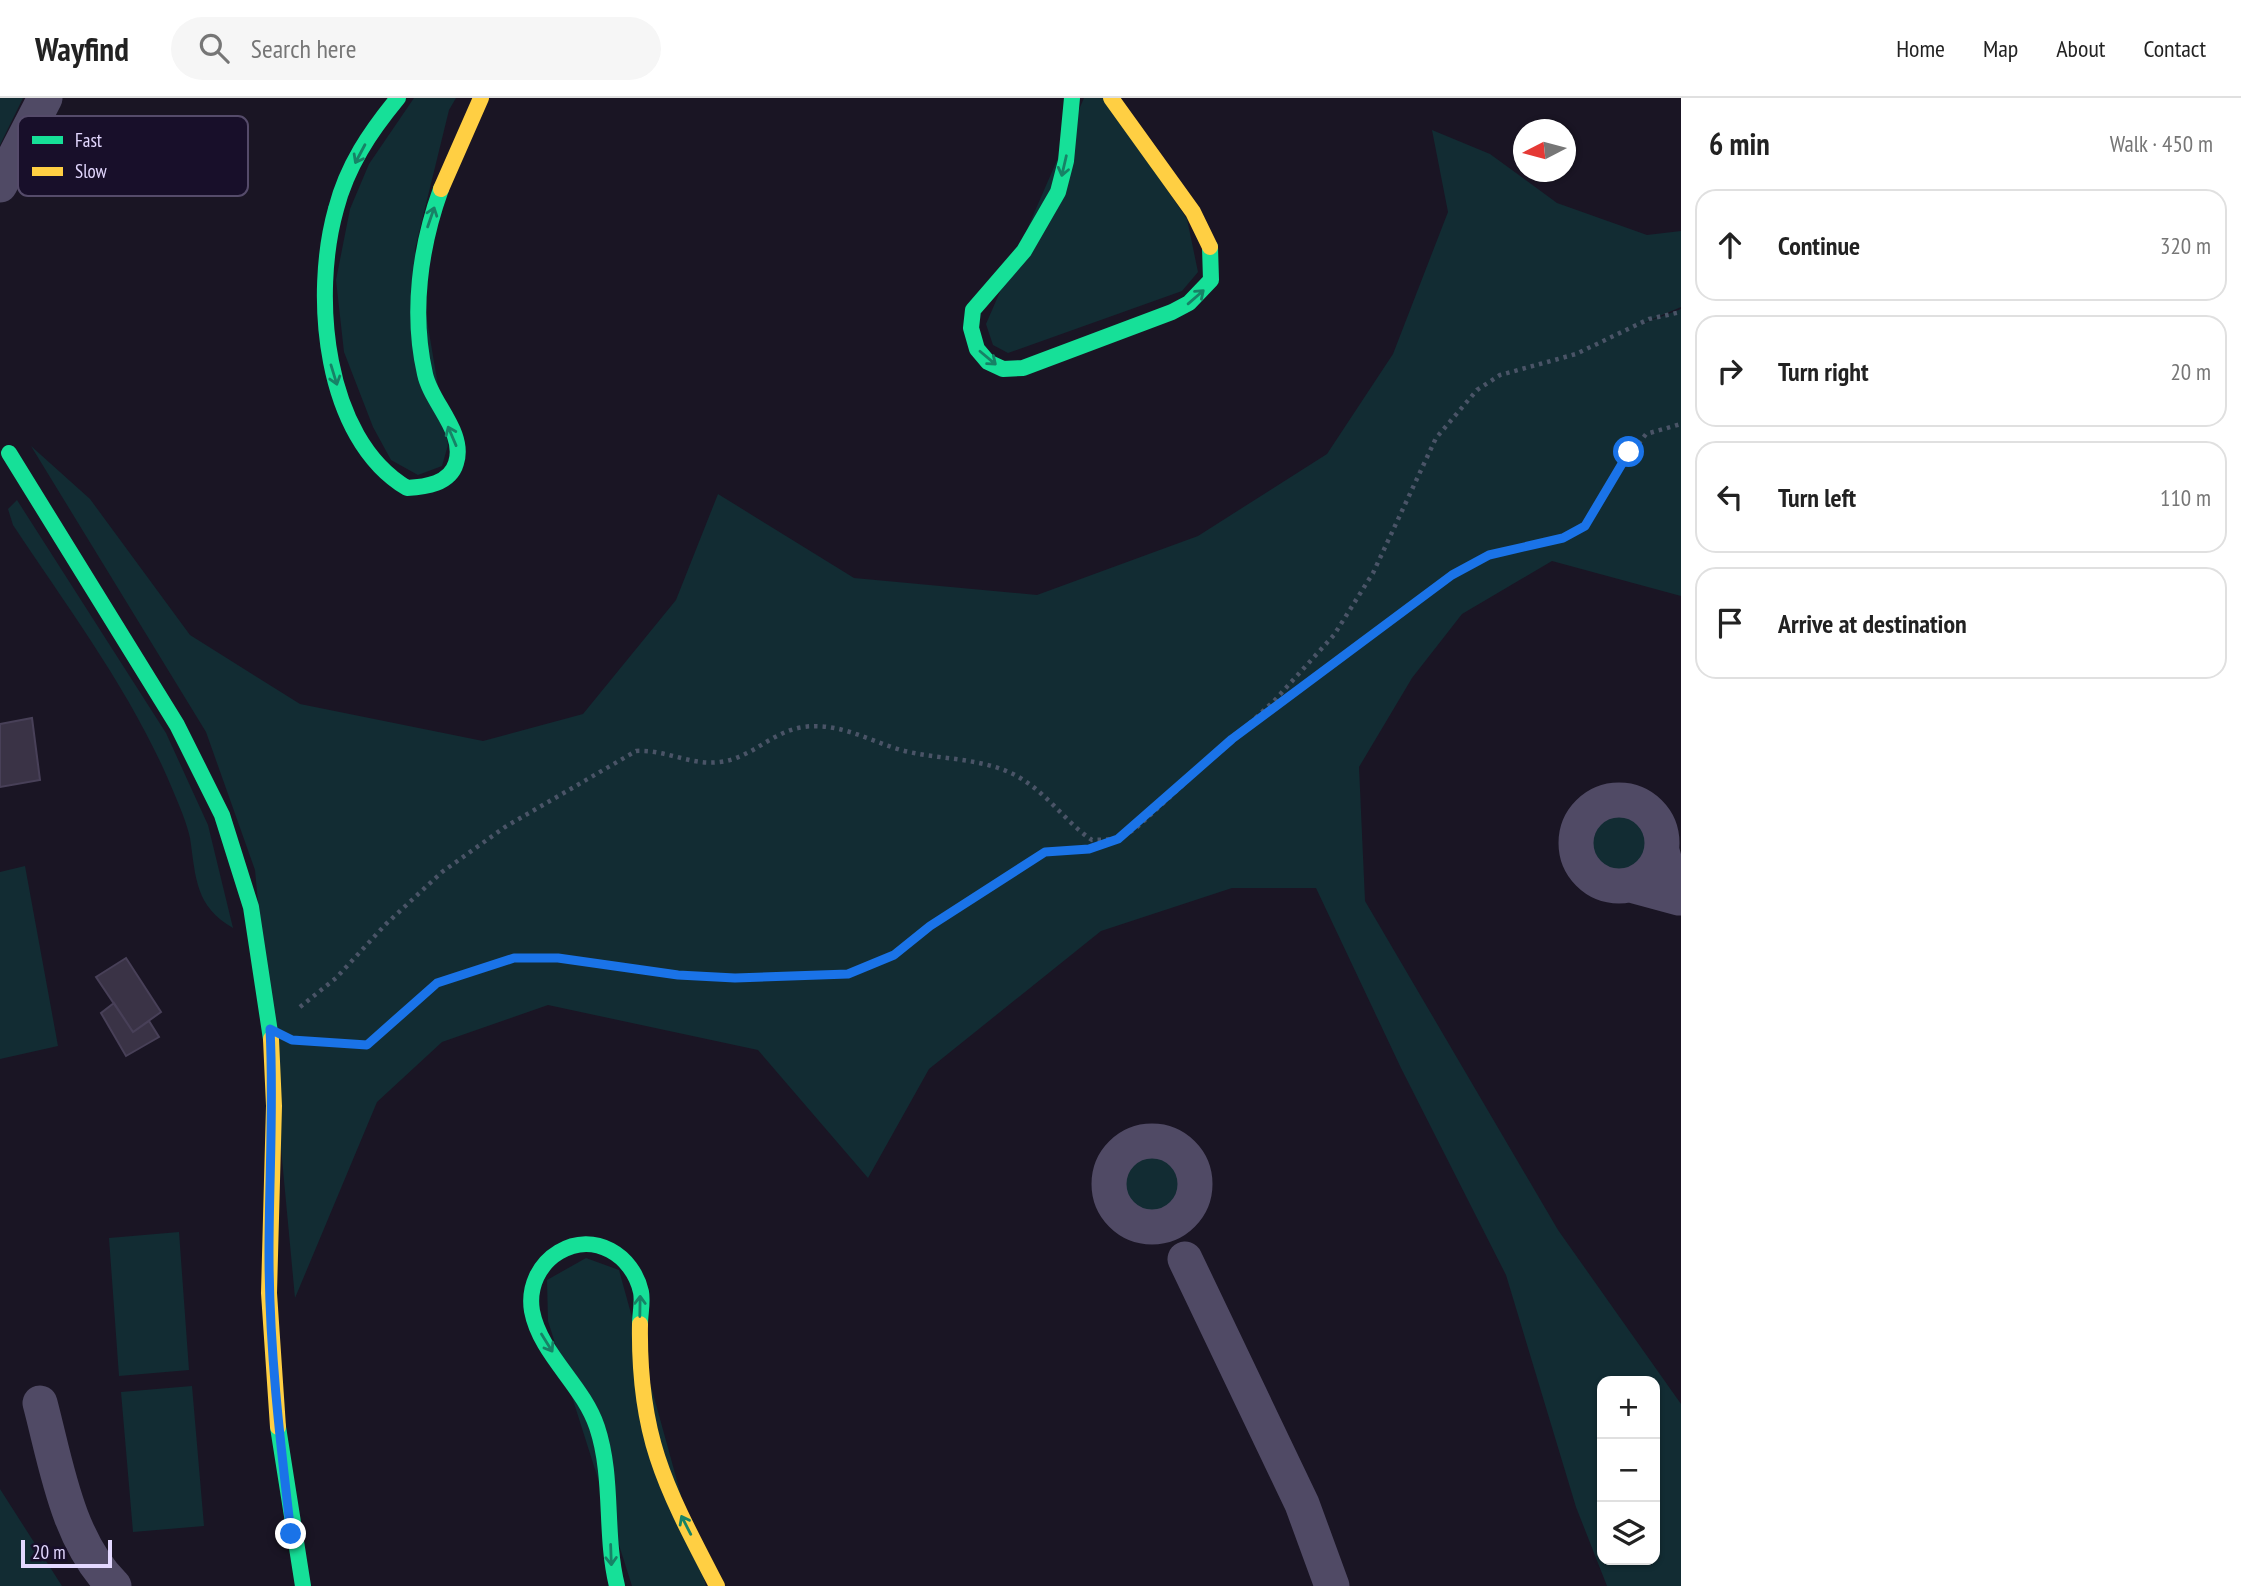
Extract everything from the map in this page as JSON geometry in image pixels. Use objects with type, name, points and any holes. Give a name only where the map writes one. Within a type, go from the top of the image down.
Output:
[{"type":"street","points":[[36,116],[45,98]]},
{"type":"street","points":[[398,98],[365,145],[344,184],[325,274],[325,324],[331,366],[359,439],[380,470],[407,488],[440,484],[452,473],[458,455],[456,440],[428,385],[422,362],[418,317],[419,281],[427,229],[445,173],[481,98]]},
{"type":"street","points":[[1072,98],[1068,150],[1058,192],[1024,251],[973,310],[971,328],[977,349],[988,362],[1003,369],[1023,368],[1172,312],[1189,303],[1211,280],[1210,248],[1194,212],[1111,98]]},
{"type":"street","points":[[0,185],[18,150]]},
{"type":"street","points":[[3,445],[176,721],[210,783],[244,877],[256,928],[270,1029],[274,1106],[269,1253],[273,1376],[291,1534],[303,1586]]},
{"type":"street","points":[[1621,799],[1636,802],[1658,822],[1670,881],[1680,899],[1630,885],[1616,886],[1601,882],[1580,862],[1576,848],[1577,833],[1583,819],[1606,801],[1621,799]]},
{"type":"street","points":[[1630,885],[1651,872],[1662,851]]},
{"type":"street","points":[[1185,1259],[1145,1227],[1119,1213],[1111,1200],[1108,1185],[1117,1157],[1135,1144],[1157,1140],[1171,1144],[1184,1153],[1192,1166],[1194,1195],[1183,1227],[1185,1259],[1302,1504],[1332,1586]]},
{"type":"street","points":[[1145,1227],[1170,1224],[1188,1209]]},
{"type":"street","points":[[617,1586],[611,1569],[605,1477],[598,1431],[580,1391],[544,1341],[533,1317],[530,1295],[535,1278],[548,1263],[565,1249],[583,1243],[597,1243],[613,1250],[625,1259],[637,1276],[641,1293],[643,1411],[651,1446],[672,1497],[717,1586]]},
{"type":"street","points":[[40,1403],[68,1508],[89,1549],[114,1586]]},
{"type":"path","points":[[1118,839],[1092,841],[1054,803],[1017,776],[997,767],[901,750],[841,729],[803,727],[786,732],[744,758],[720,762],[706,763],[649,750],[636,751],[505,827],[442,872],[386,924],[336,978],[270,1029],[292,1040],[367,1045],[437,983],[514,958],[558,958],[665,973],[735,978],[848,974],[894,955],[930,926],[1045,852],[1089,849],[1118,839],[1135,829],[1274,701],[1334,635],[1373,573],[1436,438],[1477,390],[1500,375],[1576,354],[1649,319],[1681,312]]},
{"type":"path","points":[[1232,739],[1452,575],[1489,555],[1563,538],[1585,526],[1602,501],[1612,478],[1646,434],[1681,424]]},
{"type":"shaded area","points":[[0,98],[23,98],[0,145]]},
{"type":"shaded area","points":[[414,98],[456,98],[449,110],[415,249],[448,445],[442,466],[418,475],[391,460],[373,427],[344,352],[336,280],[350,209],[369,164]]},
{"type":"shaded area","points":[[1084,98],[1105,98],[1187,219],[1198,272],[1182,291],[1008,353],[993,345],[986,324]]},
{"type":"shaded area","points":[[1432,130],[1490,154],[1513,171],[1513,182],[1528,182],[1557,203],[1647,235],[1681,231],[1681,307],[1634,327],[1681,309],[1681,596],[1552,561],[1462,614],[1412,678],[1359,767],[1365,901],[1558,1230],[1681,1404],[1681,1586],[1607,1586],[1599,1565],[1660,1565],[1660,1376],[1597,1376],[1597,1561],[1576,1507],[1506,1275],[1401,1068],[1316,888],[1232,888],[1101,931],[929,1069],[868,1178],[758,1050],[548,1005],[442,1042],[377,1102],[295,1298],[255,870],[206,732],[31,446],[90,499],[190,635],[300,704],[483,741],[583,714],[676,600],[718,494],[854,578],[1037,595],[1198,536],[1327,454],[1393,354],[1448,212]]},
{"type":"shaded area","points":[[17,500],[166,733],[208,825],[233,928],[220,919],[204,900],[196,878],[190,838],[183,816],[140,723],[100,655],[13,525],[8,509]]},
{"type":"shaded area","points":[[1619,810],[1632,813],[1642,820],[1649,830],[1652,843],[1649,856],[1642,866],[1632,873],[1619,876],[1606,873],[1596,866],[1589,856],[1586,843],[1589,830],[1596,820],[1606,813]]},
{"type":"shaded area","points":[[25,866],[58,1046],[0,1059],[0,872]]},
{"type":"shaded area","points":[[1151,1151],[1164,1153],[1174,1161],[1182,1171],[1182,1197],[1174,1207],[1164,1215],[1151,1217],[1138,1215],[1128,1207],[1120,1197],[1118,1184],[1120,1171],[1128,1161],[1138,1153]]},
{"type":"shaded area","points":[[179,1232],[189,1370],[119,1376],[109,1238]]},
{"type":"shaded area","points":[[586,1258],[619,1270],[706,1586],[632,1586],[548,1321],[547,1280]]},
{"type":"shaded area","points":[[192,1386],[204,1526],[133,1532],[121,1392]]},
{"type":"shaded area","points":[[0,1489],[62,1586],[0,1586]]},
{"type":"building","points":[[32,718],[40,780],[0,787],[0,724]]},
{"type":"building","points":[[126,958],[161,1012],[133,1032],[96,977]]},
{"type":"building","points":[[114,1003],[133,1032],[149,1021],[159,1037],[126,1056],[101,1013]]},
{"type":"traffic: fast","points":[[398,98],[361,150],[346,178],[329,243],[325,281],[331,362],[341,400],[357,435],[379,465],[407,488],[443,480],[453,470],[458,451],[452,429],[428,385],[419,328],[418,304],[423,257],[441,189]]},
{"type":"traffic: fast","points":[[1072,98],[1066,161],[1058,192],[1024,251],[973,310],[971,328],[977,349],[988,362],[1003,369],[1023,368],[1172,312],[1189,303],[1211,280],[1210,247]]},
{"type":"traffic: fast","points":[[9,453],[177,725],[222,815],[251,907],[271,1039]]},
{"type":"traffic: fast","points":[[617,1586],[602,1446],[591,1412],[552,1356],[537,1327],[531,1302],[536,1277],[552,1257],[572,1246],[585,1244],[610,1250],[630,1267],[637,1279],[642,1296],[640,1324]]},
{"type":"traffic: fast","points":[[278,1427],[303,1586]]},
{"type":"traffic: slow","points":[[441,189],[481,98]]},
{"type":"traffic: slow","points":[[1111,98],[1193,212],[1210,247]]},
{"type":"traffic: slow","points":[[271,1039],[274,1106],[269,1293],[278,1427]]},
{"type":"traffic: slow","points":[[640,1324],[644,1399],[650,1431],[670,1490],[717,1586]]},
{"type":"route","points":[[291,1534],[273,1376],[269,1253],[274,1106],[270,1029],[292,1040],[367,1045],[437,983],[514,958],[558,958],[678,975],[735,978],[786,974],[848,974],[894,955],[930,926],[1019,866],[1045,852],[1089,849],[1118,839],[1232,739],[1452,575],[1489,555],[1563,538],[1585,526],[1629,452]]}]
